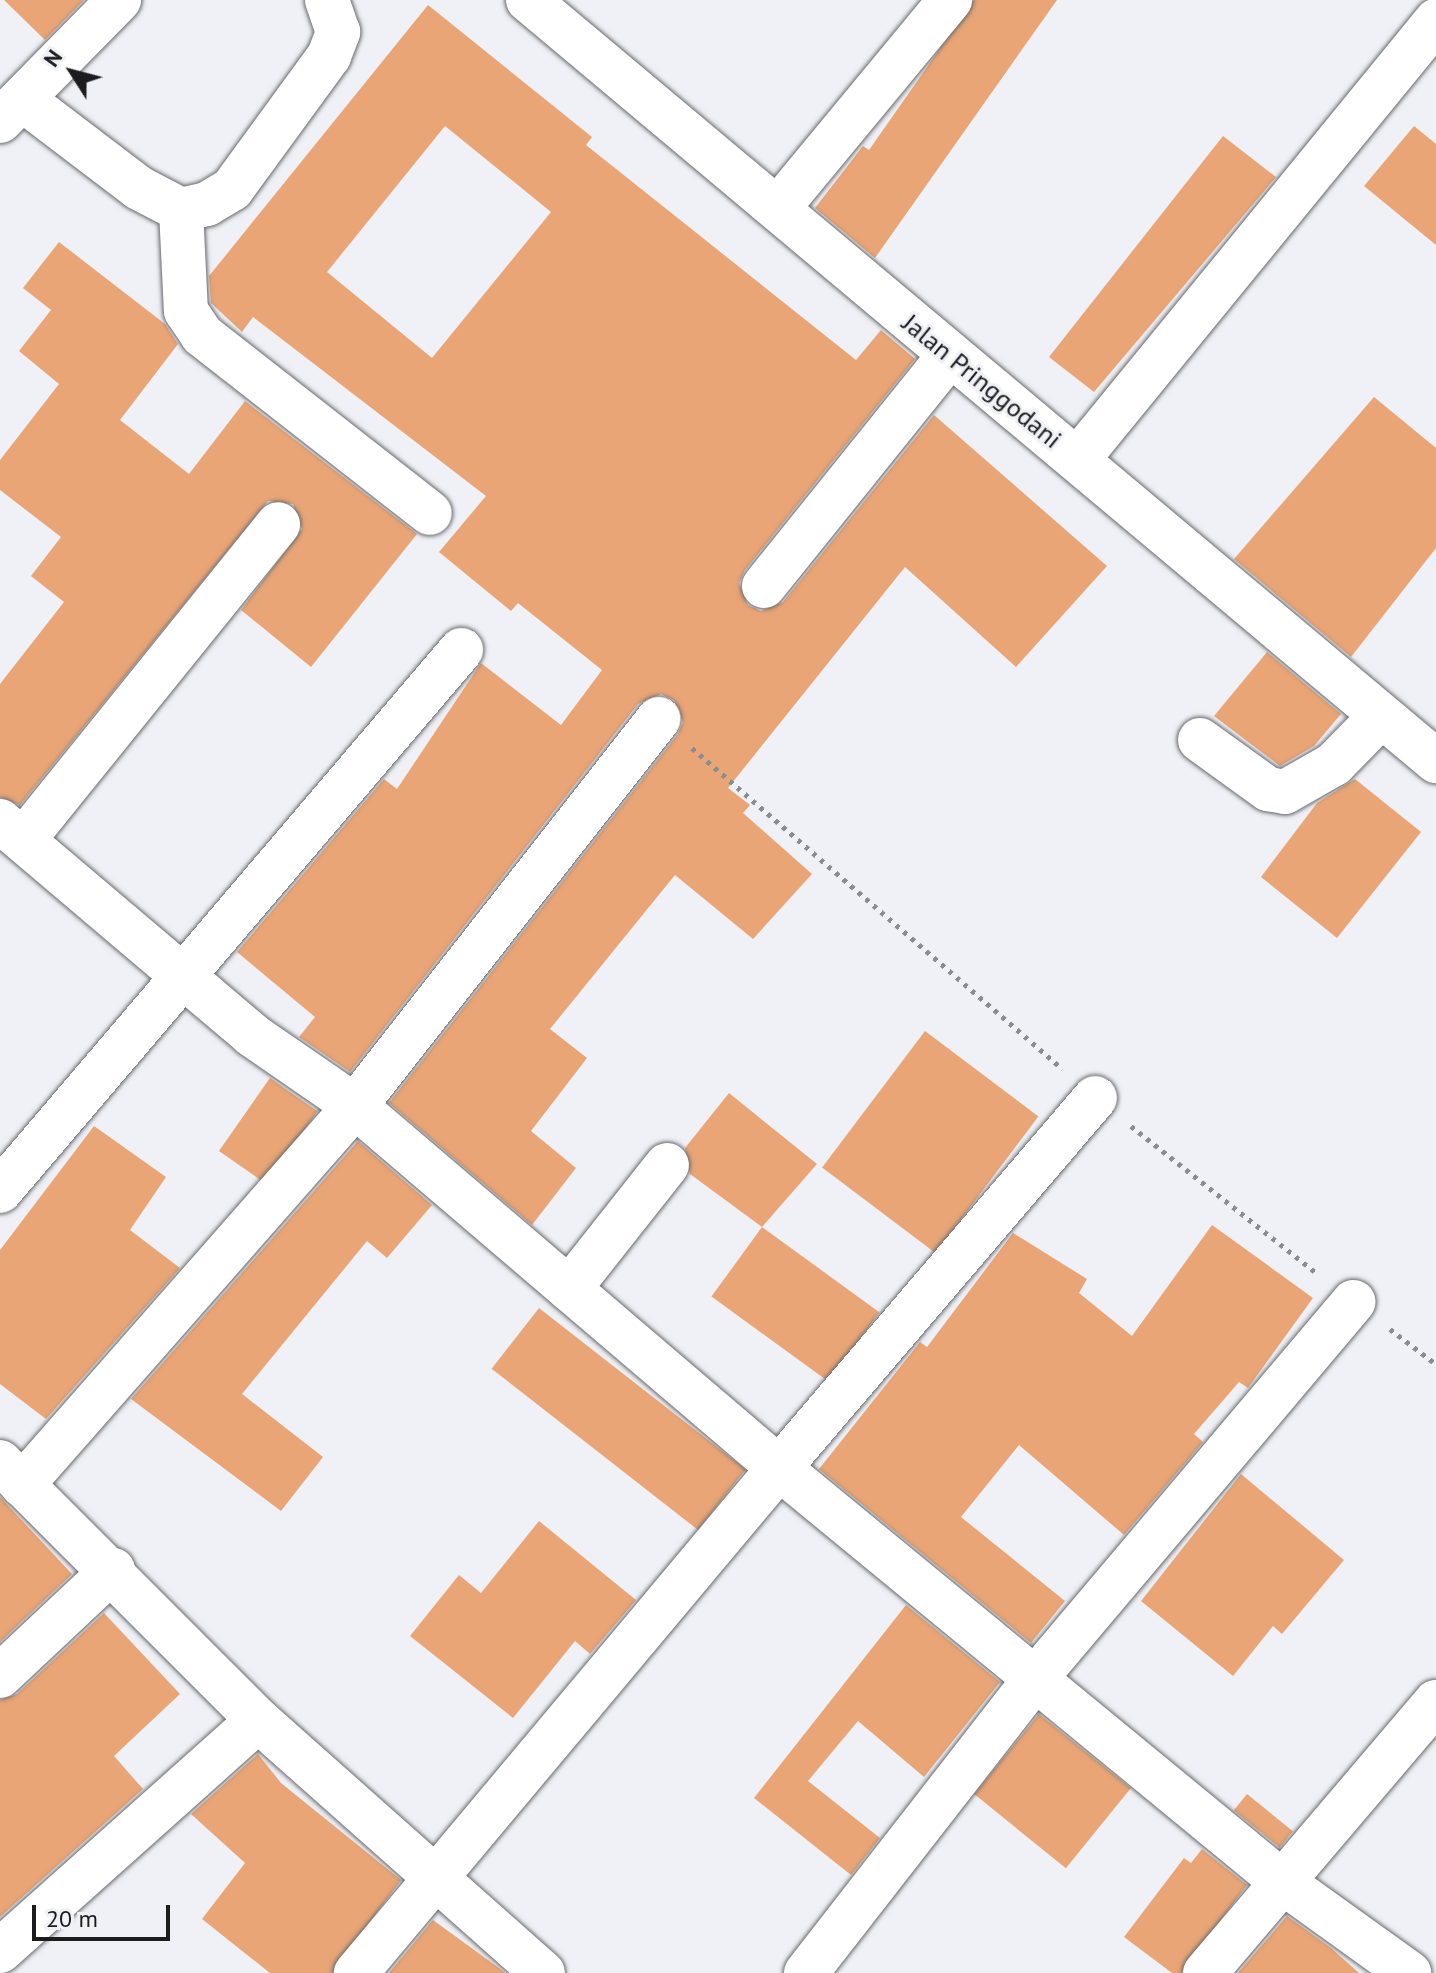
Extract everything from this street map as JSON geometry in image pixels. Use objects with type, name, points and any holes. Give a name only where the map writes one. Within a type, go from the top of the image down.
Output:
[{"type":"street","points":[[119,0],[11,110],[181,210]]},
{"type":"street","points":[[181,210],[232,189],[286,117],[335,45],[335,12],[327,0]]},
{"type":"street","name":"Jalan Pringgodani","points":[[528,0],[1436,761]]},
{"type":"street","points":[[778,208],[950,0]]},
{"type":"street","points":[[1078,459],[1436,21]]},
{"type":"street","points":[[181,210],[186,311],[202,335],[430,513]]},
{"type":"street","points":[[764,586],[950,355]]},
{"type":"street","points":[[278,524],[12,829],[252,1035],[355,1106],[779,1468],[1034,1680],[1281,1881],[1409,1973]]},
{"type":"street","points":[[0,1191],[187,978],[461,650]]},
{"type":"street","points":[[1200,740],[1268,789],[1285,792],[1334,764],[1381,716]]},
{"type":"street","points":[[543,1973],[258,1720],[113,1570],[11,1474],[355,1106],[658,719]]},
{"type":"street","points":[[356,1973],[779,1468],[1095,1098]]},
{"type":"street","points":[[569,1289],[667,1165]]},
{"type":"street","points":[[806,1973],[1034,1680],[1354,1302]]},
{"type":"street","points":[[0,1676],[113,1570]]},
{"type":"street","points":[[1205,1973],[1436,1702]]},
{"type":"street","points":[[0,1951],[258,1720]]},
{"type":"path","points":[[658,719],[1095,1098],[1436,1364]]},
{"type":"building","points":[[4,0],[84,0],[45,40]]},
{"type":"building","points":[[974,0],[1057,0],[875,258],[815,208],[863,146],[869,150]]},
{"type":"building","points":[[428,5],[592,137],[586,145],[856,360],[881,330],[915,359],[745,570],[739,583],[748,605],[761,611],[783,602],[934,415],[1107,566],[1016,667],[905,567],[728,788],[750,805],[743,813],[812,874],[753,939],[675,875],[550,1029],[587,1058],[531,1131],[576,1168],[532,1225],[389,1103],[678,734],[683,722],[674,700],[661,694],[638,704],[350,1072],[299,1037],[315,1017],[237,952],[384,779],[397,789],[481,663],[561,725],[602,670],[518,603],[511,611],[439,552],[486,496],[253,317],[242,332],[211,303],[209,276]],"holes":[[[445,126],[551,212],[432,358],[327,272]]]},
{"type":"building","points":[[1414,126],[1436,144],[1436,245],[1364,186]]},
{"type":"building","points":[[1223,136],[1276,177],[1094,392],[1049,357]]},
{"type":"building","points":[[59,242],[165,324],[178,344],[120,420],[189,474],[245,401],[417,534],[311,667],[241,610],[302,529],[293,504],[268,501],[20,805],[0,797],[0,684],[64,602],[31,576],[61,537],[0,490],[0,460],[59,384],[19,351],[51,310],[23,288]]},
{"type":"building","points":[[1374,397],[1436,448],[1436,548],[1351,657],[1234,559]]},
{"type":"building","points":[[1267,652],[1341,714],[1314,746],[1280,766],[1214,716]]},
{"type":"building","points":[[1355,779],[1421,832],[1337,938],[1261,877],[1317,803]]},
{"type":"building","points":[[925,1031],[1038,1116],[935,1253],[822,1168]]},
{"type":"building","points":[[270,1078],[318,1111],[266,1184],[219,1151]]},
{"type":"building","points":[[729,1093],[817,1164],[762,1227],[690,1174],[685,1148]]},
{"type":"building","points":[[94,1126],[166,1177],[130,1230],[180,1268],[46,1419],[0,1384],[0,1250]]},
{"type":"building","points":[[358,1141],[432,1205],[387,1258],[367,1241],[242,1394],[323,1457],[281,1511],[131,1399]]},
{"type":"building","points":[[1212,1225],[1313,1298],[1248,1388],[1239,1382],[1194,1434],[1203,1442],[1124,1535],[1019,1445],[961,1517],[1065,1601],[1031,1643],[819,1469],[920,1342],[927,1347],[1013,1233],[1087,1279],[1079,1293],[1132,1336]]},
{"type":"building","points":[[762,1227],[879,1312],[829,1382],[711,1297]]},
{"type":"building","points":[[539,1308],[745,1469],[698,1530],[492,1369]]},
{"type":"building","points":[[1241,1474],[1344,1560],[1282,1634],[1273,1626],[1233,1676],[1141,1601]]},
{"type":"building","points":[[0,1497],[72,1574],[0,1642]]},
{"type":"building","points":[[539,1521],[636,1600],[590,1654],[575,1641],[513,1718],[410,1636],[459,1575],[481,1593]]},
{"type":"building","points":[[906,1605],[1000,1682],[924,1777],[858,1721],[808,1781],[880,1838],[851,1875],[754,1798]]},
{"type":"building","points":[[104,1613],[180,1694],[114,1756],[143,1789],[0,1917],[0,1700],[17,1694]]},
{"type":"building","points":[[1039,1714],[1131,1788],[1066,1868],[974,1794]]},
{"type":"building","points":[[258,1754],[281,1783],[401,1880],[332,1973],[270,1973],[202,1919],[245,1863],[191,1814]]},
{"type":"building","points":[[1247,1794],[1293,1831],[1280,1847],[1234,1810]]},
{"type":"building","points":[[1202,1849],[1247,1885],[1181,1973],[1172,1973],[1124,1937],[1184,1858],[1191,1863]]},
{"type":"building","points":[[1287,1916],[1331,1948],[1359,1973],[1238,1973]]},
{"type":"building","points":[[433,1920],[499,1968],[505,1973],[389,1973]]}]
